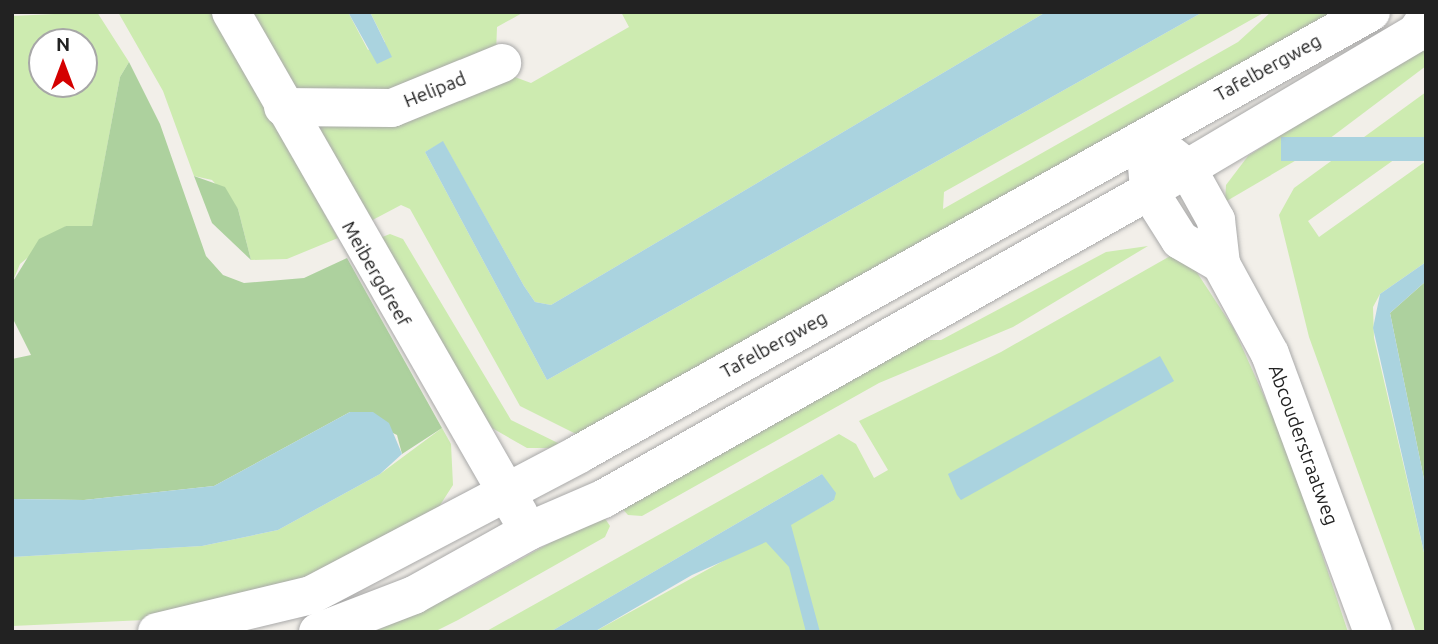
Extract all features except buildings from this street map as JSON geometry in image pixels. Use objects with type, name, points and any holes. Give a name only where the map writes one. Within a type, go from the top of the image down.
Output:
[{"type":"street","name":"Meibergdreef","points":[[231,12],[505,494],[529,531]]},
{"type":"street","name":"Tafelbergweg","points":[[157,632],[312,595],[505,494],[1371,12]]},
{"type":"street","points":[[318,632],[414,595],[529,531],[603,499],[1149,191],[1416,33],[1426,18]]},
{"type":"street","name":"Helipad","points":[[283,107],[392,108],[502,63]]},
{"type":"street","name":"Abcouderstraatweg","points":[[1145,136],[1187,168],[1216,220],[1221,264],[1270,354],[1373,632]]},
{"type":"street","points":[[1145,136],[1149,191],[1180,240],[1221,264]]},
{"type":"green space","points":[[97,12],[129,62],[120,77],[92,227],[66,226],[20,264],[12,283],[12,16]]},
{"type":"green space","points":[[118,12],[212,12],[338,238],[287,259],[251,260],[238,209],[212,180],[194,176],[163,91]]},
{"type":"green space","points":[[252,12],[348,12],[368,50],[385,42],[370,12],[524,12],[497,27],[496,54],[507,74],[531,83],[629,27],[621,12],[1046,12],[551,305],[535,302],[524,286],[443,142],[425,152],[547,380],[1203,12],[1265,12],[944,192],[943,209],[1238,42],[1271,12],[1347,12],[584,438],[520,406],[410,209],[401,205],[365,224]]},
{"type":"green space","points":[[1426,43],[1426,66],[1317,148],[1225,202],[1226,185],[1248,156]]},
{"type":"green space","points":[[129,62],[160,124],[206,256],[223,275],[244,283],[304,278],[347,258],[442,428],[402,454],[397,435],[350,412],[214,486],[84,500],[12,499],[12,359],[31,355],[12,317],[12,283],[39,239],[66,226],[92,226],[120,77]]},
{"type":"green space","points":[[1426,92],[1426,137],[1308,221],[1319,237],[1426,161],[1426,262],[1380,294],[1373,307],[1374,338],[1426,561],[1426,632],[1416,632],[1309,337],[1279,215],[1294,188]]},
{"type":"green space","points":[[194,176],[225,187],[238,209],[251,260],[212,223]]},
{"type":"green space","points":[[390,234],[403,239],[511,420],[560,444],[556,448],[527,448],[492,428],[377,239]]},
{"type":"green space","points":[[1148,246],[1013,327],[879,383],[642,516],[628,515],[618,504],[912,340],[941,340],[1106,252]]},
{"type":"green space","points":[[1172,255],[1192,265],[1234,329],[1285,443],[1348,632],[594,632],[834,500],[822,474],[550,632],[485,632],[839,434],[856,444],[874,478],[888,470],[859,421],[1001,352]]},
{"type":"green space","points":[[1426,281],[1426,489],[1390,313]]},
{"type":"green space","points":[[442,428],[451,444],[453,485],[435,513],[292,592],[145,620],[12,626],[12,557],[202,546],[278,530],[380,474]]},
{"type":"green space","points":[[602,514],[610,526],[605,537],[458,620],[434,632],[373,632],[465,590]]},
{"type":"water","points":[[348,12],[370,12],[392,57],[377,64]]},
{"type":"water","points":[[1046,12],[1203,12],[547,380],[425,152],[443,141],[524,286],[535,302],[551,305]]},
{"type":"water","points":[[1281,137],[1426,137],[1426,161],[1281,161]]},
{"type":"water","points":[[1426,262],[1426,281],[1390,313],[1426,489],[1426,561],[1373,328],[1380,294]]},
{"type":"water","points":[[1160,356],[1174,381],[961,500],[957,495],[948,474]]},
{"type":"water","points":[[350,412],[373,412],[389,423],[402,454],[380,474],[278,530],[202,546],[12,557],[12,499],[84,500],[214,486]]},
{"type":"water","points":[[822,474],[836,493],[834,500],[791,525],[820,632],[806,632],[789,567],[766,542],[692,575],[594,632],[550,632]]}]
